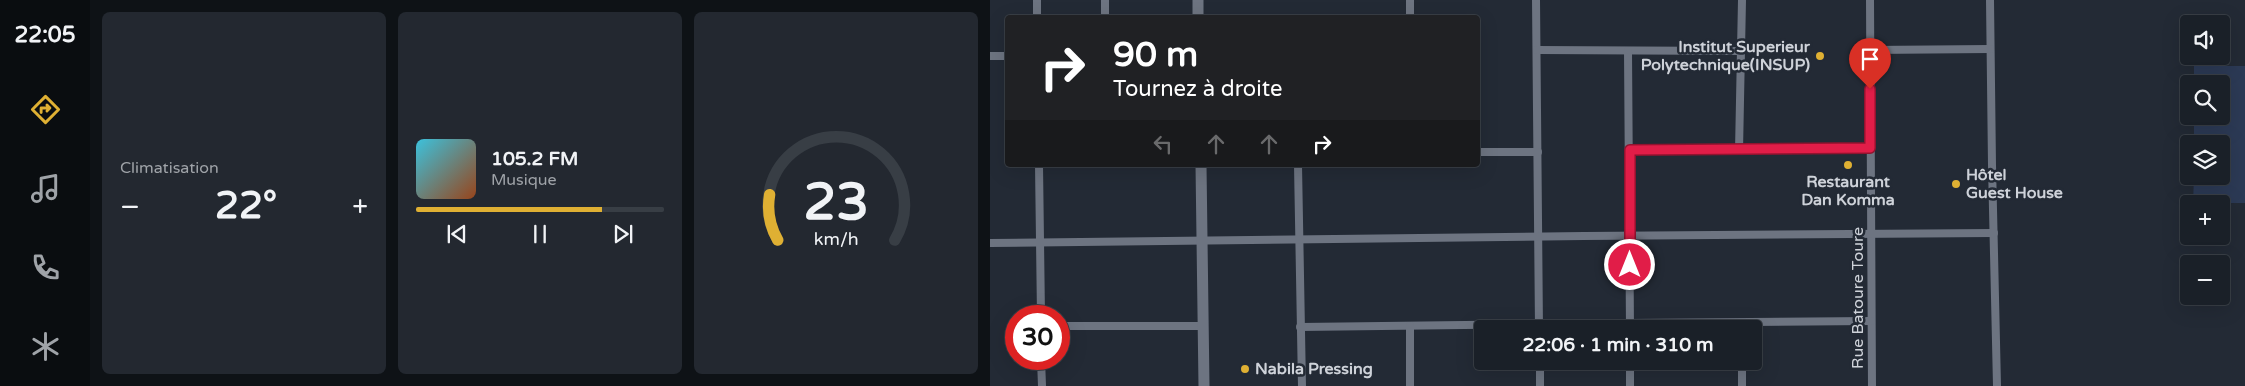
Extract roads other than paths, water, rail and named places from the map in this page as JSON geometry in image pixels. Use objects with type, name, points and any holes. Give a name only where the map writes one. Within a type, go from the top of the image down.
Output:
[{"type":"street","points":[[1037,0],[1037,15]]},
{"type":"street","points":[[1105,0],[1105,15]]},
{"type":"street","points":[[1198,0],[1198,15]]},
{"type":"street","points":[[1410,0],[1410,15]]},
{"type":"street","points":[[1536,0],[1538,320]]},
{"type":"street","points":[[1739,151],[1742,0]]},
{"type":"street","name":"Rue Batoure Toure","points":[[1870,0],[1872,386]]},
{"type":"street","points":[[1990,0],[1997,386]]},
{"type":"street","points":[[1870,50],[1990,49]]},
{"type":"street","points":[[1537,50],[1741,51]]},
{"type":"street","points":[[1628,51],[1630,150],[1629,320]]},
{"type":"street","points":[[990,56],[1005,56]]},
{"type":"street","points":[[1630,150],[1739,151],[1870,148]]},
{"type":"street","points":[[1480,152],[1538,152]]},
{"type":"street","points":[[1039,167],[1041,305]]},
{"type":"street","points":[[1201,167],[1204,386]]},
{"type":"street","points":[[1298,167],[1302,386]]},
{"type":"street","points":[[990,243],[1994,233]]},
{"type":"street","points":[[1762,325],[1872,321]]},
{"type":"street","points":[[1070,326],[1203,326]]},
{"type":"street","points":[[1410,326],[1410,386]]},
{"type":"street","points":[[1300,327],[1474,326]]},
{"type":"street","points":[[1041,370],[1042,386]]},
{"type":"street","points":[[1540,370],[1540,386]]},
{"type":"street","points":[[1630,370],[1630,386]]},
{"type":"street","points":[[1742,370],[1742,386]]},
{"type":"place","name":"Institut Superieur Polytechnique(INSUP)","points":[[1820,56]]},
{"type":"place","name":"Restaurant Dan Komma","points":[[1848,165]]},
{"type":"place","name":"Hôtel Guest House","points":[[1956,184]]},
{"type":"place","name":"Nabila Pressing","points":[[1245,369]]}]
